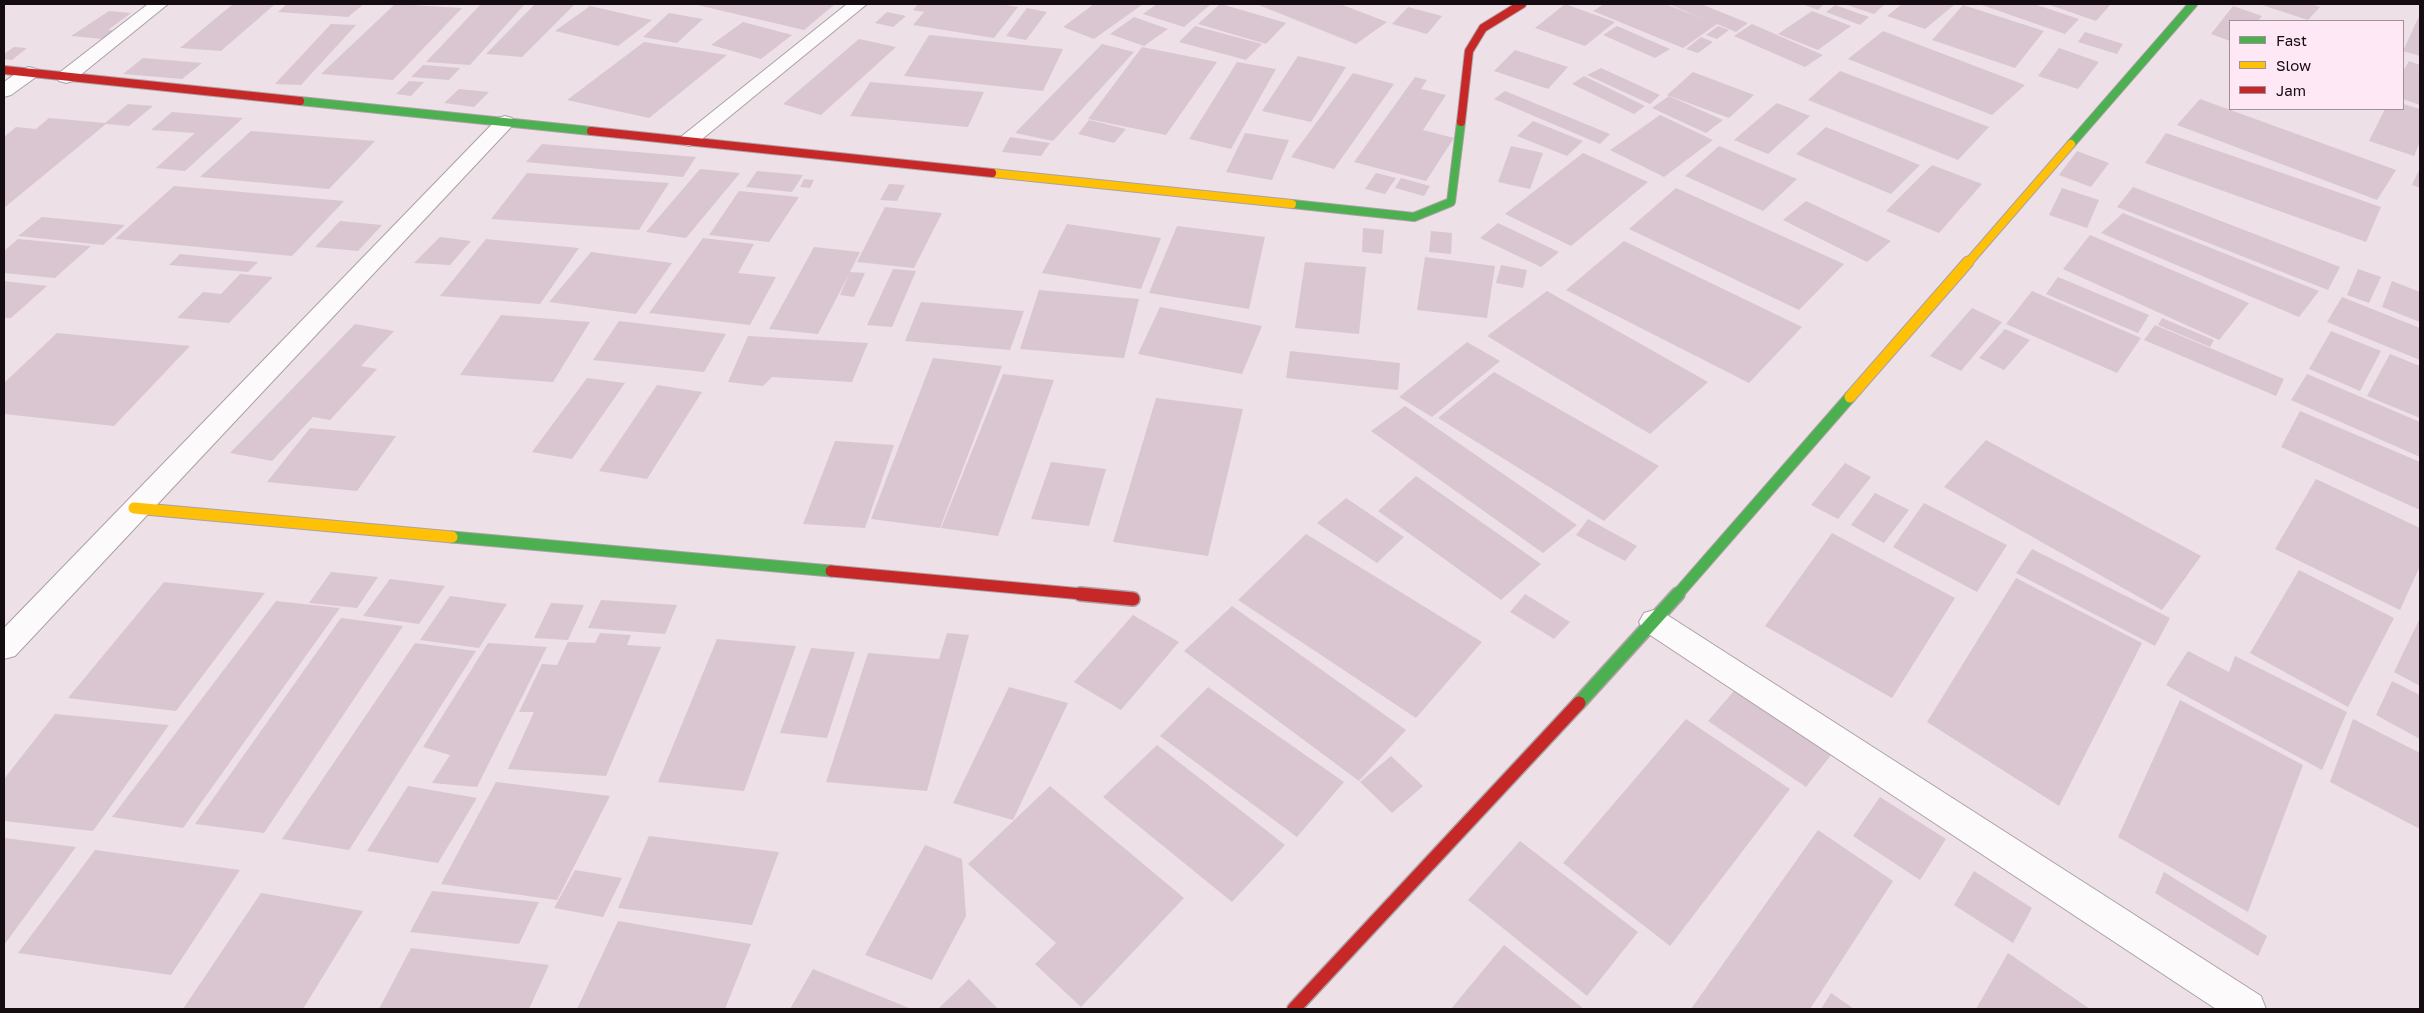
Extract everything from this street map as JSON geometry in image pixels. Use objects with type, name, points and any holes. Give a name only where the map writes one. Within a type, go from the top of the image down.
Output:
[{"type":"street","points":[[66,77],[159,4]]},
{"type":"street","points":[[689,140],[858,4]]},
{"type":"street","points":[[4,70],[1414,217],[1451,202],[1469,51],[1483,28],[1522,4]]},
{"type":"street","points":[[1294,1009],[1654,622],[2193,4]]},
{"type":"street","points":[[4,91],[29,73]]},
{"type":"street","points":[[4,647],[134,508],[505,122]]},
{"type":"street","points":[[134,508],[1133,599]]},
{"type":"street","points":[[1654,622],[2248,1009]]},
{"type":"building","points":[[233,4],[274,5],[221,51],[180,48]]},
{"type":"building","points":[[287,4],[364,4],[348,17],[278,12]]},
{"type":"building","points":[[395,4],[462,8],[393,80],[321,74]]},
{"type":"building","points":[[481,4],[525,4],[470,65],[426,62]]},
{"type":"building","points":[[535,4],[575,4],[522,57],[486,54]]},
{"type":"building","points":[[693,4],[835,4],[804,30]]},
{"type":"building","points":[[918,4],[1000,4],[1018,7],[994,38],[913,25],[924,12],[913,10]]},
{"type":"building","points":[[1094,4],[1143,4],[1094,39],[1063,27]]},
{"type":"building","points":[[1157,4],[1211,4],[1184,27],[1143,14]]},
{"type":"building","points":[[1220,4],[1286,23],[1266,44],[1198,24]]},
{"type":"building","points":[[1256,4],[1340,4],[1387,22],[1356,44]]},
{"type":"building","points":[[1565,4],[1615,22],[1585,46],[1535,28]]},
{"type":"building","points":[[1604,4],[1665,4],[1707,20],[1668,4],[1701,4],[1748,23],[1736,32],[1717,24],[1683,48],[1593,11]]},
{"type":"building","points":[[1802,4],[1824,4],[1818,10]]},
{"type":"building","points":[[1844,4],[1885,4],[1874,14]]},
{"type":"building","points":[[1902,4],[1954,5],[1925,29],[1887,16]]},
{"type":"building","points":[[1979,4],[2034,4],[2079,19],[2065,34]]},
{"type":"building","points":[[2047,4],[2111,4],[2096,21]]},
{"type":"building","points":[[2259,4],[2310,4],[2320,7],[2308,20]]},
{"type":"building","points":[[1835,5],[1869,17],[1860,25],[1826,12]]},
{"type":"building","points":[[1963,5],[2044,31],[2015,68],[1932,40]]},
{"type":"building","points":[[590,6],[652,20],[618,46],[555,31]]},
{"type":"building","points":[[2233,6],[2262,16],[2259,20],[2229,20],[2229,41],[2211,34]]},
{"type":"building","points":[[1408,7],[1442,16],[1427,34],[1392,24]]},
{"type":"building","points":[[1027,8],[1047,12],[1026,40],[1006,36]]},
{"type":"building","points":[[109,11],[131,13],[108,30],[116,30],[103,39],[71,36]]},
{"type":"building","points":[[1812,11],[1851,26],[1818,50],[1778,34]]},
{"type":"building","points":[[887,12],[906,16],[893,27],[875,23]]},
{"type":"building","points":[[669,13],[703,19],[677,43],[643,37]]},
{"type":"building","points":[[2420,14],[2420,56],[2404,51]]},
{"type":"building","points":[[1134,17],[1168,29],[1144,46],[1110,34]]},
{"type":"building","points":[[743,22],[792,35],[761,59],[711,45]]},
{"type":"building","points":[[331,24],[356,25],[301,85],[275,84]]},
{"type":"building","points":[[1752,24],[1823,55],[1805,67],[1734,36]]},
{"type":"building","points":[[1195,26],[1262,44],[1246,60],[1179,42]]},
{"type":"building","points":[[1617,26],[1670,49],[1655,58],[1603,35]]},
{"type":"building","points":[[1718,26],[1729,30],[1717,39],[1706,35]]},
{"type":"building","points":[[1883,31],[2025,85],[1992,115],[1848,59]]},
{"type":"building","points":[[2085,32],[2123,44],[2117,54],[2078,42]]},
{"type":"building","points":[[929,35],[1063,49],[1043,91],[904,76]]},
{"type":"building","points":[[1701,37],[1713,42],[1698,53],[1686,49]]},
{"type":"building","points":[[859,39],[896,47],[821,115],[783,104]]},
{"type":"building","points":[[644,42],[727,55],[649,118],[567,100]]},
{"type":"building","points":[[1102,44],[1134,52],[1053,141],[1015,133]]},
{"type":"building","points":[[14,47],[27,48],[12,60],[4,59],[4,54]]},
{"type":"building","points":[[1142,47],[1217,62],[1166,135],[1088,119]]},
{"type":"building","points":[[2059,48],[2099,62],[2078,89],[2038,76]]},
{"type":"building","points":[[1515,50],[1568,67],[1548,89],[1494,71]]},
{"type":"building","points":[[1298,56],[1346,67],[1311,122],[1262,111]]},
{"type":"building","points":[[143,58],[202,63],[182,79],[123,74]]},
{"type":"building","points":[[2409,61],[2420,65],[2420,105],[2404,99],[2404,69]]},
{"type":"building","points":[[1237,62],[1276,69],[1231,149],[1189,139]]},
{"type":"building","points":[[423,65],[460,68],[449,80],[411,77]]},
{"type":"building","points":[[1601,68],[1660,95],[1650,104],[1587,75]]},
{"type":"building","points":[[1840,71],[1989,127],[1958,160],[1808,100]]},
{"type":"building","points":[[1693,72],[1754,95],[1729,118],[1667,95]]},
{"type":"building","points":[[1353,73],[1394,84],[1334,169],[1291,157]]},
{"type":"building","points":[[1584,76],[1645,106],[1634,114],[1572,84]]},
{"type":"building","points":[[1415,77],[1427,80],[1421,89],[1446,95],[1423,130],[1454,138],[1426,181],[1354,162]]},
{"type":"building","points":[[409,81],[424,82],[411,96],[396,94]]},
{"type":"building","points":[[870,82],[984,92],[968,127],[850,116]]},
{"type":"building","points":[[459,89],[489,92],[474,107],[444,103]]},
{"type":"building","points":[[1505,91],[1610,134],[1600,144],[1494,99]]},
{"type":"building","points":[[1669,96],[1723,120],[1706,133],[1652,108]]},
{"type":"building","points":[[2200,99],[2396,170],[2377,200],[2177,125]]},
{"type":"building","points":[[1777,103],[1810,116],[1768,154],[1734,140]]},
{"type":"building","points":[[128,104],[153,106],[129,126],[106,124],[4,208],[4,137],[16,127],[36,129],[49,118],[105,123]]},
{"type":"building","points":[[2404,104],[2420,109],[2420,142],[2414,156],[2369,141],[2384,110],[2404,110]]},
{"type":"building","points":[[172,112],[243,118],[185,171],[156,168],[195,133],[151,130]]},
{"type":"building","points":[[1660,115],[1713,140],[1664,177],[1610,150]]},
{"type":"building","points":[[1089,120],[1126,129],[1114,143],[1078,134]]},
{"type":"building","points":[[1533,121],[1583,141],[1567,156],[1517,136]]},
{"type":"building","points":[[1826,127],[1920,165],[1891,194],[1796,154]]},
{"type":"building","points":[[251,131],[375,141],[329,189],[200,177]]},
{"type":"building","points":[[1245,133],[1289,140],[1272,180],[1226,172]]},
{"type":"building","points":[[2166,133],[2381,207],[2366,242],[2145,163]]},
{"type":"building","points":[[1010,137],[1050,143],[1041,156],[1002,152]]},
{"type":"building","points":[[542,144],[696,157],[683,177],[526,162]]},
{"type":"building","points":[[1511,146],[1543,153],[1530,189],[1498,182]]},
{"type":"building","points":[[1719,146],[1797,179],[1763,211],[1685,176]]},
{"type":"building","points":[[2077,151],[2109,163],[2091,187],[2059,175]]},
{"type":"building","points":[[1583,153],[1648,182],[1571,246],[1505,214]]},
{"type":"building","points":[[1932,165],[1982,184],[1939,233],[1886,211]]},
{"type":"building","points":[[2420,168],[2420,188],[2412,185]]},
{"type":"building","points":[[700,169],[740,173],[686,238],[646,232]]},
{"type":"building","points":[[757,171],[803,175],[792,192],[746,187]]},
{"type":"building","points":[[527,173],[669,183],[639,230],[491,219]]},
{"type":"building","points":[[1376,173],[1396,178],[1385,194],[1365,189]]},
{"type":"building","points":[[1401,178],[1430,186],[1424,196],[1395,188]]},
{"type":"building","points":[[804,179],[814,180],[810,188],[800,187]]},
{"type":"building","points":[[889,184],[905,185],[897,201],[880,200]]},
{"type":"building","points":[[174,186],[344,201],[292,256],[115,239]]},
{"type":"building","points":[[2133,187],[2340,267],[2328,290],[2117,207]]},
{"type":"building","points":[[1676,188],[1844,264],[1799,310],[1629,229]]},
{"type":"building","points":[[2062,188],[2099,200],[2087,228],[2049,215]]},
{"type":"building","points":[[739,191],[799,197],[769,242],[709,235]]},
{"type":"building","points":[[1806,201],[1891,241],[1867,262],[1783,220]]},
{"type":"building","points":[[885,207],[942,213],[914,268],[857,262]]},
{"type":"building","points":[[2123,213],[2319,291],[2299,317],[2101,233]]},
{"type":"building","points":[[42,217],[125,225],[103,245],[18,236]]},
{"type":"building","points":[[340,221],[382,225],[358,251],[315,247]]},
{"type":"building","points":[[1498,223],[1559,252],[1541,267],[1480,238]]},
{"type":"building","points":[[1067,224],[1161,238],[1141,289],[1042,273]]},
{"type":"building","points":[[1177,226],[1265,237],[1249,309],[1149,293]]},
{"type":"building","points":[[1363,228],[1384,230],[1382,254],[1362,252]]},
{"type":"building","points":[[1431,231],[1452,233],[1451,254],[1429,252]]},
{"type":"building","points":[[2090,235],[2249,303],[2219,340],[2063,269]]},
{"type":"building","points":[[440,237],[471,241],[450,265],[414,263]]},
{"type":"building","points":[[703,238],[754,244],[738,273],[776,277],[750,325],[649,313]]},
{"type":"building","points":[[18,239],[91,246],[55,278],[4,273],[4,251]]},
{"type":"building","points":[[486,239],[579,248],[540,304],[440,296]]},
{"type":"building","points":[[1624,241],[1802,327],[1749,383],[1566,290]]},
{"type":"building","points":[[814,247],[860,252],[850,272],[865,273],[854,297],[840,295],[849,274],[818,334],[769,329]]},
{"type":"building","points":[[591,252],[672,263],[636,314],[549,302]]},
{"type":"building","points":[[180,254],[258,262],[248,272],[169,265]]},
{"type":"building","points":[[1425,257],[1495,266],[1487,318],[1417,310]]},
{"type":"building","points":[[1305,262],[1366,267],[1359,334],[1295,328]]},
{"type":"building","points":[[1501,265],[1527,270],[1523,288],[1496,283]]},
{"type":"building","points":[[893,269],[916,271],[892,327],[867,325]]},
{"type":"building","points":[[2358,269],[2381,277],[2369,303],[2347,295]]},
{"type":"building","points":[[240,274],[273,277],[229,323],[177,318],[203,292],[221,294]]},
{"type":"building","points":[[2058,277],[2149,315],[2138,333],[2046,294]]},
{"type":"building","points":[[4,281],[47,286],[11,318],[4,318]]},
{"type":"building","points":[[2392,281],[2420,292],[2420,322],[2382,307]]},
{"type":"building","points":[[1039,290],[1139,299],[1124,358],[1020,349]]},
{"type":"building","points":[[1547,291],[1708,382],[1650,434],[1487,336]]},
{"type":"building","points":[[2032,291],[2141,338],[2117,373],[2006,324]]},
{"type":"building","points":[[2342,297],[2420,328],[2420,360],[2327,322]]},
{"type":"building","points":[[921,302],[1024,311],[1010,350],[905,341]]},
{"type":"building","points":[[1160,307],[1262,326],[1242,374],[1138,354]]},
{"type":"building","points":[[1972,308],[2002,322],[1961,371],[1930,356]]},
{"type":"building","points":[[501,315],[590,322],[553,382],[460,375]]},
{"type":"building","points":[[2162,318],[2214,340],[2210,347],[2158,325]]},
{"type":"building","points":[[619,321],[726,334],[704,372],[593,360]]},
{"type":"building","points":[[355,324],[394,331],[361,366],[377,369],[330,420],[313,417],[272,461],[230,453]]},
{"type":"building","points":[[2155,325],[2284,379],[2276,396],[2144,340]]},
{"type":"building","points":[[2005,329],[2030,340],[2004,370],[1979,358]]},
{"type":"building","points":[[2331,331],[2381,351],[2360,391],[2309,369]]},
{"type":"building","points":[[57,333],[190,346],[114,426],[4,414],[4,383]]},
{"type":"building","points":[[748,336],[868,343],[852,382],[772,377],[763,386],[728,382]]},
{"type":"building","points":[[1467,342],[1500,361],[1432,417],[1399,397]]},
{"type":"building","points":[[1290,351],[1400,363],[1398,390],[1286,378]]},
{"type":"building","points":[[2390,354],[2420,366],[2420,418],[2367,396]]},
{"type":"building","points":[[933,358],[1002,366],[940,528],[871,519]]},
{"type":"building","points":[[1494,372],[1659,466],[1604,521],[1438,418]]},
{"type":"building","points":[[1003,374],[1054,380],[998,536],[941,528]]},
{"type":"building","points":[[2307,374],[2420,422],[2420,457],[2291,400]]},
{"type":"building","points":[[587,378],[625,383],[572,459],[532,452]]},
{"type":"building","points":[[657,385],[702,392],[647,479],[599,471]]},
{"type":"building","points":[[1156,398],[1243,409],[1208,556],[1113,542]]},
{"type":"building","points":[[1405,406],[1577,525],[1543,553],[1371,431]]},
{"type":"building","points":[[2300,411],[2420,462],[2420,510],[2281,447]]},
{"type":"building","points":[[310,428],[396,436],[357,491],[267,482]]},
{"type":"building","points":[[1986,440],[2201,556],[2162,610],[1944,487]]},
{"type":"building","points":[[835,441],[894,445],[865,528],[803,524]]},
{"type":"building","points":[[1051,462],[1106,469],[1089,526],[1031,519]]},
{"type":"building","points":[[1845,463],[1871,477],[1838,519],[1811,505]]},
{"type":"building","points":[[1416,476],[1541,564],[1501,600],[1378,511]]},
{"type":"building","points":[[2316,479],[2420,528],[2420,566],[2400,610],[2275,549]]},
{"type":"building","points":[[1875,493],[1909,510],[1884,543],[1851,525]]},
{"type":"building","points":[[1346,498],[1404,537],[1377,563],[1317,523]]},
{"type":"building","points":[[1924,503],[2007,545],[1977,592],[1893,547]]},
{"type":"building","points":[[1588,519],[1637,546],[1625,561],[1576,535]]},
{"type":"building","points":[[1832,533],[1955,598],[1892,698],[1765,626]]},
{"type":"building","points":[[1306,534],[1482,642],[1416,718],[1238,600]]},
{"type":"building","points":[[2032,549],[2170,618],[2155,646],[2016,573]]},
{"type":"building","points":[[2299,570],[2394,618],[2348,707],[2250,653]]},
{"type":"building","points":[[331,572],[378,577],[357,608],[309,603]]},
{"type":"building","points":[[2016,578],[2142,643],[2059,806],[1927,722]]},
{"type":"building","points":[[390,579],[445,586],[419,624],[363,616]]},
{"type":"building","points":[[164,582],[265,593],[176,711],[68,698]]},
{"type":"building","points":[[1525,594],[1570,622],[1554,639],[1510,612]]},
{"type":"building","points":[[450,596],[507,604],[479,648],[420,640]]},
{"type":"building","points":[[601,600],[677,605],[665,634],[588,628]]},
{"type":"building","points":[[276,601],[340,608],[183,828],[112,817]]},
{"type":"building","points":[[551,603],[584,605],[568,640],[534,638]]},
{"type":"building","points":[[1232,606],[1406,730],[1359,781],[1184,651]]},
{"type":"building","points":[[1133,615],[1179,642],[1121,710],[1074,682]]},
{"type":"building","points":[[341,618],[403,626],[264,833],[195,824]]},
{"type":"building","points":[[2420,618],[2420,686],[2394,672]]},
{"type":"building","points":[[600,633],[631,635],[627,645],[661,647],[606,776],[508,769],[534,712],[519,712],[542,664],[557,665],[568,642],[595,643]]},
{"type":"building","points":[[947,633],[969,635],[927,791],[826,782],[868,653],[939,659]]},
{"type":"building","points":[[717,639],[796,646],[744,791],[658,782]]},
{"type":"building","points":[[415,643],[476,651],[349,850],[282,839]]},
{"type":"building","points":[[488,643],[547,647],[477,787],[432,783],[450,755],[423,747]]},
{"type":"building","points":[[811,648],[855,652],[827,738],[780,733]]},
{"type":"building","points":[[2188,651],[2229,672],[2235,656],[2347,712],[2322,770],[2166,685]]},
{"type":"building","points":[[2392,681],[2420,695],[2420,739],[2376,715]]},
{"type":"building","points":[[1009,687],[1068,703],[1013,820],[953,803]]},
{"type":"building","points":[[1208,687],[1344,782],[1297,837],[1160,736]]},
{"type":"building","points":[[1734,691],[1831,755],[1806,787],[1708,721]]},
{"type":"building","points":[[2180,700],[2303,765],[2248,912],[2118,837]]},
{"type":"building","points":[[55,714],[169,725],[93,831],[4,821],[4,779]]},
{"type":"building","points":[[1686,719],[1790,789],[1670,946],[1563,863]]},
{"type":"building","points":[[2353,719],[2420,753],[2420,829],[2330,782]]},
{"type":"building","points":[[1157,745],[1285,845],[1232,902],[1103,797]]},
{"type":"building","points":[[1391,756],[1423,786],[1392,813],[1360,782]]},
{"type":"building","points":[[496,782],[610,796],[557,900],[441,884]]},
{"type":"building","points":[[408,786],[477,798],[438,863],[367,851]]},
{"type":"building","points":[[1050,786],[1184,898],[1081,1007],[1035,964],[1056,943],[968,864]]},
{"type":"building","points":[[1880,797],[1946,839],[1920,880],[1853,836]]},
{"type":"building","points":[[1818,830],[1893,881],[1810,1009],[1691,1009]]},
{"type":"building","points":[[649,836],[779,852],[752,925],[618,908]]},
{"type":"building","points":[[4,838],[76,847],[4,945]]},
{"type":"building","points":[[1520,841],[1638,932],[1587,996],[1468,900]]},
{"type":"building","points":[[925,845],[962,859],[966,916],[932,980],[865,955]]},
{"type":"building","points":[[95,850],[240,870],[171,975],[18,953]]},
{"type":"building","points":[[575,870],[622,878],[603,917],[554,908]]},
{"type":"building","points":[[1974,871],[2032,908],[2013,943],[1954,905]]},
{"type":"building","points":[[2164,872],[2267,936],[2258,956],[2155,893]]},
{"type":"building","points":[[432,891],[539,902],[519,944],[410,932]]},
{"type":"building","points":[[261,893],[363,911],[303,1009],[183,1009]]},
{"type":"building","points":[[618,921],[751,944],[725,1009],[577,1009]]},
{"type":"building","points":[[1504,945],[1584,1009],[1451,1009]]},
{"type":"building","points":[[411,948],[549,965],[529,1009],[379,1009]]},
{"type":"building","points":[[2008,953],[2090,1009],[1976,1009]]},
{"type":"building","points":[[813,969],[909,1008],[790,1009]]},
{"type":"building","points":[[969,979],[998,1009],[938,1009]]},
{"type":"building","points":[[1831,993],[1854,1009],[1821,1009]]},
{"type":"traffic: fast","points":[[2071,144],[2193,4]]},
{"type":"traffic: fast","points":[[300,101],[591,131]]},
{"type":"traffic: fast","points":[[1292,204],[1414,217],[1451,202],[1461,122]]},
{"type":"traffic: fast","points":[[1579,703],[1654,622],[1850,397]]},
{"type":"traffic: fast","points":[[452,537],[831,571]]},
{"type":"traffic: slow","points":[[1850,397],[2071,144]]},
{"type":"traffic: slow","points":[[992,173],[1292,204]]},
{"type":"traffic: slow","points":[[134,508],[452,537]]},
{"type":"traffic: jam","points":[[1461,122],[1469,51],[1483,28],[1522,4]]},
{"type":"traffic: jam","points":[[4,70],[300,101]]},
{"type":"traffic: jam","points":[[591,131],[992,173]]},
{"type":"traffic: jam","points":[[831,571],[1133,599]]},
{"type":"traffic: jam","points":[[1294,1009],[1579,703]]}]
